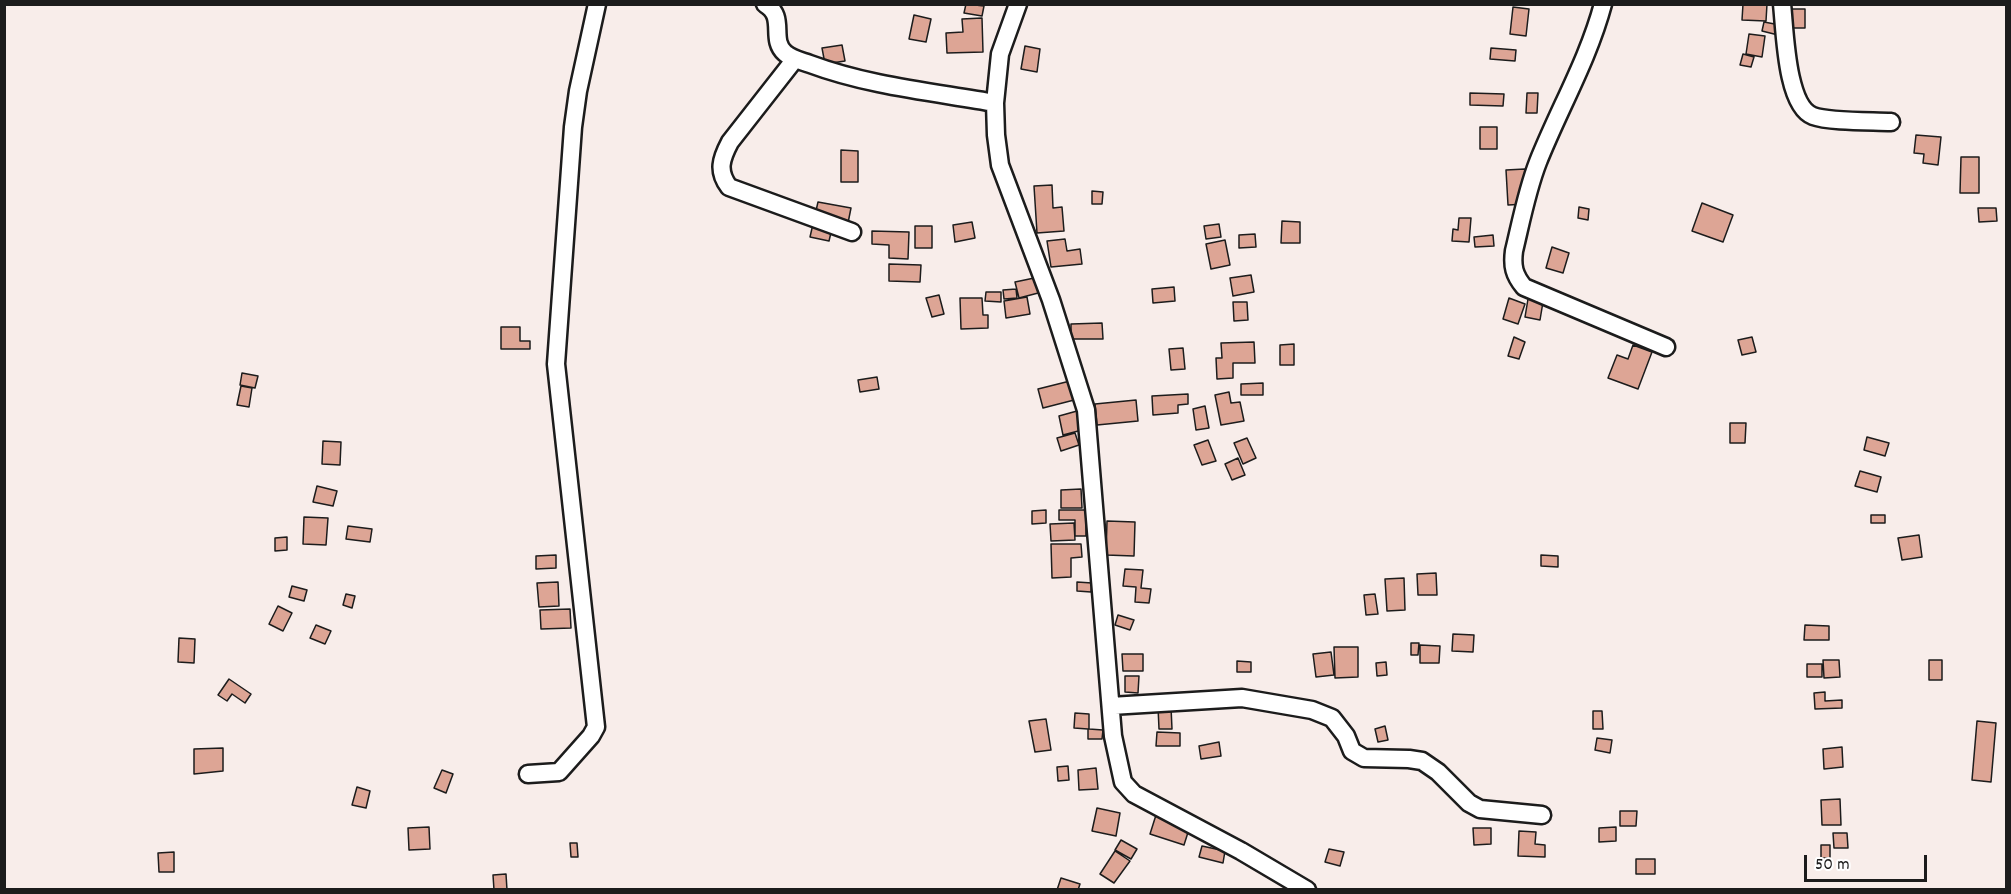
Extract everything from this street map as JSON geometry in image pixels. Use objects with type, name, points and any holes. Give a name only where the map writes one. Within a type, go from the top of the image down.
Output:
[{"type":"street","points":[[528,774],[559,772],[596,728],[556,364],[573,127],[578,91],[597,4]]},
{"type":"street","points":[[765,4],[774,10],[776,15],[781,48],[795,58],[825,70],[865,81],[995,103]]},
{"type":"street","points":[[1018,4],[1000,54],[995,103],[1000,165],[1051,300],[1086,411],[1113,736],[1123,782],[1134,794],[1241,850],[1307,890]]},
{"type":"street","points":[[1603,4],[1588,52],[1555,119],[1536,165],[1514,251],[1515,277],[1524,287],[1666,347]]},
{"type":"street","points":[[1782,4],[1790,73],[1802,108],[1813,116],[1891,122]]},
{"type":"street","points":[[795,58],[730,142],[720,169],[729,187],[852,232]]},
{"type":"street","points":[[1111,706],[1242,698],[1312,710],[1332,718],[1346,736],[1352,751],[1364,758],[1422,761],[1438,772],[1469,803],[1480,809],[1542,815]]},
{"type":"building","points":[[966,4],[984,6],[982,16],[964,13]]},
{"type":"building","points":[[1743,4],[1767,4],[1766,21],[1742,20]]},
{"type":"building","points":[[1513,7],[1529,9],[1526,36],[1510,34]]},
{"type":"building","points":[[1786,9],[1805,9],[1805,28],[1786,28]]},
{"type":"building","points":[[914,15],[931,19],[926,42],[909,39]]},
{"type":"building","points":[[982,18],[983,52],[947,53],[946,33],[963,32],[962,19]]},
{"type":"building","points":[[1764,22],[1780,25],[1778,35],[1762,31]]},
{"type":"building","points":[[1749,34],[1765,36],[1762,57],[1746,54]]},
{"type":"building","points":[[842,45],[845,61],[825,64],[822,48]]},
{"type":"building","points":[[1025,46],[1040,49],[1037,72],[1021,69]]},
{"type":"building","points":[[1491,48],[1516,50],[1515,61],[1490,59]]},
{"type":"building","points":[[1743,54],[1754,57],[1751,67],[1740,65]]},
{"type":"building","points":[[1470,93],[1504,94],[1503,106],[1470,105]]},
{"type":"building","points":[[1527,93],[1538,93],[1537,113],[1526,113]]},
{"type":"building","points":[[1480,127],[1497,127],[1497,149],[1480,149]]},
{"type":"building","points":[[1916,135],[1941,137],[1938,165],[1923,163],[1924,154],[1914,153]]},
{"type":"building","points":[[841,150],[858,151],[858,182],[841,182]]},
{"type":"building","points":[[1961,157],[1979,157],[1979,193],[1960,193]]},
{"type":"building","points":[[1525,169],[1527,204],[1508,205],[1506,170]]},
{"type":"building","points":[[1052,185],[1053,208],[1062,207],[1064,231],[1037,233],[1034,186]]},
{"type":"building","points":[[1092,191],[1103,192],[1102,204],[1092,204]]},
{"type":"building","points":[[818,202],[851,208],[848,223],[834,220],[829,241],[810,237]]},
{"type":"building","points":[[1702,203],[1733,215],[1723,242],[1692,231]]},
{"type":"building","points":[[1579,207],[1589,209],[1588,220],[1578,218]]},
{"type":"building","points":[[1978,208],[1996,208],[1997,221],[1979,222]]},
{"type":"building","points":[[1459,218],[1471,218],[1469,242],[1452,241],[1453,229],[1458,230]]},
{"type":"building","points":[[1282,221],[1300,222],[1300,243],[1281,243]]},
{"type":"building","points":[[972,222],[975,238],[955,242],[953,225]]},
{"type":"building","points":[[1219,224],[1221,237],[1206,239],[1204,226]]},
{"type":"building","points":[[915,226],[932,226],[932,248],[915,248]]},
{"type":"building","points":[[872,231],[909,232],[908,259],[889,258],[889,245],[872,244]]},
{"type":"building","points":[[1255,234],[1256,247],[1239,248],[1239,235]]},
{"type":"building","points":[[1493,235],[1494,246],[1475,247],[1474,237]]},
{"type":"building","points":[[1065,239],[1067,251],[1080,249],[1082,264],[1051,267],[1047,241]]},
{"type":"building","points":[[1225,240],[1230,265],[1211,269],[1206,244]]},
{"type":"building","points":[[1552,247],[1569,253],[1563,273],[1546,268]]},
{"type":"building","points":[[889,264],[921,265],[920,282],[889,281]]},
{"type":"building","points":[[1251,275],[1254,292],[1233,296],[1230,278]]},
{"type":"building","points":[[1039,277],[1042,292],[1019,298],[1015,282]]},
{"type":"building","points":[[1174,287],[1175,301],[1153,303],[1152,289]]},
{"type":"building","points":[[1016,289],[1017,298],[1004,299],[1003,290]]},
{"type":"building","points":[[986,292],[1001,292],[1001,302],[985,301]]},
{"type":"building","points":[[939,295],[944,314],[932,317],[926,298]]},
{"type":"building","points":[[1027,297],[1030,314],[1006,318],[1004,301]]},
{"type":"building","points":[[960,298],[982,298],[983,315],[988,315],[988,328],[961,329]]},
{"type":"building","points":[[1509,298],[1525,304],[1518,324],[1503,319]]},
{"type":"building","points":[[1528,299],[1543,302],[1540,320],[1525,317]]},
{"type":"building","points":[[1233,302],[1247,302],[1248,320],[1234,321]]},
{"type":"building","points":[[1102,323],[1103,339],[1071,339],[1071,324]]},
{"type":"building","points":[[501,327],[520,327],[520,341],[530,341],[530,349],[501,349]]},
{"type":"building","points":[[1514,337],[1525,342],[1519,359],[1508,356]]},
{"type":"building","points":[[1752,337],[1756,352],[1742,355],[1738,340]]},
{"type":"building","points":[[1254,342],[1255,363],[1233,363],[1233,378],[1217,379],[1216,358],[1222,358],[1221,343]]},
{"type":"building","points":[[1294,344],[1294,365],[1280,365],[1280,345]]},
{"type":"building","points":[[1633,345],[1652,352],[1638,389],[1608,378],[1617,355],[1628,359]]},
{"type":"building","points":[[1183,348],[1185,369],[1171,370],[1169,349]]},
{"type":"building","points":[[242,373],[258,376],[255,388],[240,385]]},
{"type":"building","points":[[877,377],[879,389],[860,392],[858,380]]},
{"type":"building","points":[[1074,380],[1078,399],[1043,408],[1038,389]]},
{"type":"building","points":[[1263,383],[1263,395],[1241,395],[1241,384]]},
{"type":"building","points":[[241,386],[252,388],[249,407],[237,405]]},
{"type":"building","points":[[1229,392],[1231,403],[1240,402],[1244,421],[1221,425],[1215,395]]},
{"type":"building","points":[[1188,394],[1188,404],[1178,405],[1178,413],[1153,415],[1152,396]]},
{"type":"building","points":[[1136,400],[1138,421],[1097,425],[1095,404]]},
{"type":"building","points":[[1205,406],[1209,428],[1196,430],[1193,409]]},
{"type":"building","points":[[1077,411],[1082,430],[1063,435],[1059,416]]},
{"type":"building","points":[[1730,423],[1746,423],[1745,443],[1730,443]]},
{"type":"building","points":[[1075,433],[1079,445],[1061,451],[1057,438]]},
{"type":"building","points":[[1867,437],[1889,443],[1885,456],[1864,450]]},
{"type":"building","points":[[1247,438],[1256,458],[1243,464],[1234,443]]},
{"type":"building","points":[[1208,440],[1216,461],[1202,465],[1194,445]]},
{"type":"building","points":[[323,441],[341,442],[340,465],[322,464]]},
{"type":"building","points":[[1238,458],[1245,475],[1232,480],[1225,464]]},
{"type":"building","points":[[1860,471],[1881,477],[1877,492],[1855,486]]},
{"type":"building","points":[[317,486],[337,491],[333,506],[313,502]]},
{"type":"building","points":[[1081,489],[1082,508],[1061,508],[1061,490]]},
{"type":"building","points":[[1046,510],[1046,523],[1032,524],[1032,511]]},
{"type":"building","points":[[1059,510],[1086,510],[1086,536],[1075,536],[1075,520],[1059,520]]},
{"type":"building","points":[[1871,515],[1885,515],[1885,523],[1871,523]]},
{"type":"building","points":[[304,517],[328,518],[326,545],[303,544]]},
{"type":"building","points":[[1107,521],[1135,522],[1134,556],[1106,555]]},
{"type":"building","points":[[1074,523],[1075,540],[1051,541],[1050,524]]},
{"type":"building","points":[[348,526],[372,529],[370,542],[346,539]]},
{"type":"building","points":[[1919,535],[1922,557],[1902,560],[1898,538]]},
{"type":"building","points":[[287,537],[287,550],[275,551],[275,538]]},
{"type":"building","points":[[1051,544],[1081,544],[1082,557],[1071,558],[1071,577],[1052,578]]},
{"type":"building","points":[[556,555],[556,568],[536,569],[536,556]]},
{"type":"building","points":[[1541,555],[1558,556],[1558,567],[1541,566]]},
{"type":"building","points":[[1125,569],[1143,570],[1141,588],[1151,589],[1149,603],[1135,602],[1136,587],[1123,586]]},
{"type":"building","points":[[1436,573],[1437,595],[1418,595],[1417,574]]},
{"type":"building","points":[[1404,578],[1405,610],[1387,611],[1385,579]]},
{"type":"building","points":[[558,582],[559,606],[539,607],[537,583]]},
{"type":"building","points":[[1077,582],[1092,583],[1091,592],[1077,591]]},
{"type":"building","points":[[292,586],[307,590],[304,601],[289,597]]},
{"type":"building","points":[[346,594],[355,596],[352,608],[343,605]]},
{"type":"building","points":[[1375,594],[1378,614],[1366,615],[1364,595]]},
{"type":"building","points":[[278,606],[292,613],[283,631],[269,624]]},
{"type":"building","points":[[570,609],[571,628],[541,629],[540,610]]},
{"type":"building","points":[[1118,615],[1134,620],[1130,630],[1115,625]]},
{"type":"building","points":[[316,625],[331,631],[325,644],[310,638]]},
{"type":"building","points":[[1805,625],[1829,626],[1829,640],[1804,640]]},
{"type":"building","points":[[1453,634],[1474,635],[1473,652],[1452,651]]},
{"type":"building","points":[[179,638],[195,639],[194,663],[178,662]]},
{"type":"building","points":[[1411,643],[1419,643],[1418,655],[1411,655]]},
{"type":"building","points":[[1420,645],[1440,646],[1439,663],[1420,663]]},
{"type":"building","points":[[1334,647],[1358,647],[1358,677],[1335,678]]},
{"type":"building","points":[[1331,652],[1334,675],[1316,677],[1313,654]]},
{"type":"building","points":[[1122,654],[1143,654],[1143,671],[1123,671]]},
{"type":"building","points":[[1823,660],[1839,660],[1840,677],[1824,678]]},
{"type":"building","points":[[1929,660],[1942,660],[1942,680],[1929,680]]},
{"type":"building","points":[[1237,661],[1251,662],[1251,672],[1237,672]]},
{"type":"building","points":[[1386,662],[1387,675],[1377,676],[1376,663]]},
{"type":"building","points":[[1807,664],[1822,664],[1822,677],[1807,677]]},
{"type":"building","points":[[1125,676],[1139,676],[1138,693],[1125,692]]},
{"type":"building","points":[[229,679],[251,694],[245,703],[232,694],[227,701],[218,695]]},
{"type":"building","points":[[1825,692],[1825,701],[1842,700],[1842,708],[1815,709],[1814,693]]},
{"type":"building","points":[[1158,707],[1171,707],[1172,729],[1159,729]]},
{"type":"building","points":[[1593,711],[1602,711],[1603,729],[1593,729]]},
{"type":"building","points":[[1075,713],[1089,714],[1089,729],[1103,730],[1102,739],[1088,739],[1088,729],[1074,728]]},
{"type":"building","points":[[1046,719],[1051,750],[1035,752],[1029,721]]},
{"type":"building","points":[[1977,721],[1996,723],[1991,782],[1972,780]]},
{"type":"building","points":[[1385,726],[1388,740],[1378,742],[1375,729]]},
{"type":"building","points":[[1157,732],[1180,733],[1180,746],[1156,746]]},
{"type":"building","points":[[1597,738],[1612,740],[1610,753],[1595,750]]},
{"type":"building","points":[[1219,742],[1221,756],[1201,759],[1199,746]]},
{"type":"building","points":[[1842,747],[1843,767],[1824,769],[1823,749]]},
{"type":"building","points":[[223,748],[223,771],[194,774],[194,749]]},
{"type":"building","points":[[1068,766],[1069,780],[1058,781],[1057,767]]},
{"type":"building","points":[[1096,768],[1098,789],[1079,790],[1078,770]]},
{"type":"building","points":[[442,770],[453,774],[446,793],[434,788]]},
{"type":"building","points":[[357,787],[370,791],[366,808],[352,805]]},
{"type":"building","points":[[1840,799],[1841,825],[1822,825],[1821,800]]},
{"type":"building","points":[[1097,808],[1120,813],[1116,836],[1092,831]]},
{"type":"building","points":[[1620,811],[1637,811],[1636,826],[1620,826]]},
{"type":"building","points":[[1156,815],[1190,826],[1184,845],[1150,834]]},
{"type":"building","points":[[429,827],[430,849],[409,850],[408,828]]},
{"type":"building","points":[[1616,827],[1616,841],[1599,842],[1599,828]]},
{"type":"building","points":[[1473,828],[1491,828],[1491,844],[1474,845]]},
{"type":"building","points":[[1519,831],[1536,832],[1535,844],[1545,845],[1545,857],[1518,856]]},
{"type":"building","points":[[1833,833],[1847,833],[1848,848],[1834,848]]},
{"type":"building","points":[[1121,840],[1137,849],[1131,859],[1115,850]]},
{"type":"building","points":[[570,843],[577,843],[578,857],[571,857]]},
{"type":"building","points":[[1821,845],[1830,845],[1830,858],[1821,858]]},
{"type":"building","points":[[1202,846],[1225,851],[1223,863],[1199,857]]},
{"type":"building","points":[[1329,849],[1344,852],[1340,866],[1325,862]]},
{"type":"building","points":[[1115,851],[1130,861],[1114,883],[1100,874]]},
{"type":"building","points":[[174,852],[174,872],[159,872],[158,853]]},
{"type":"building","points":[[1636,859],[1655,859],[1655,874],[1636,874]]},
{"type":"building","points":[[506,874],[507,890],[494,890],[493,875]]},
{"type":"building","points":[[1061,878],[1080,884],[1078,890],[1057,890]]}]
